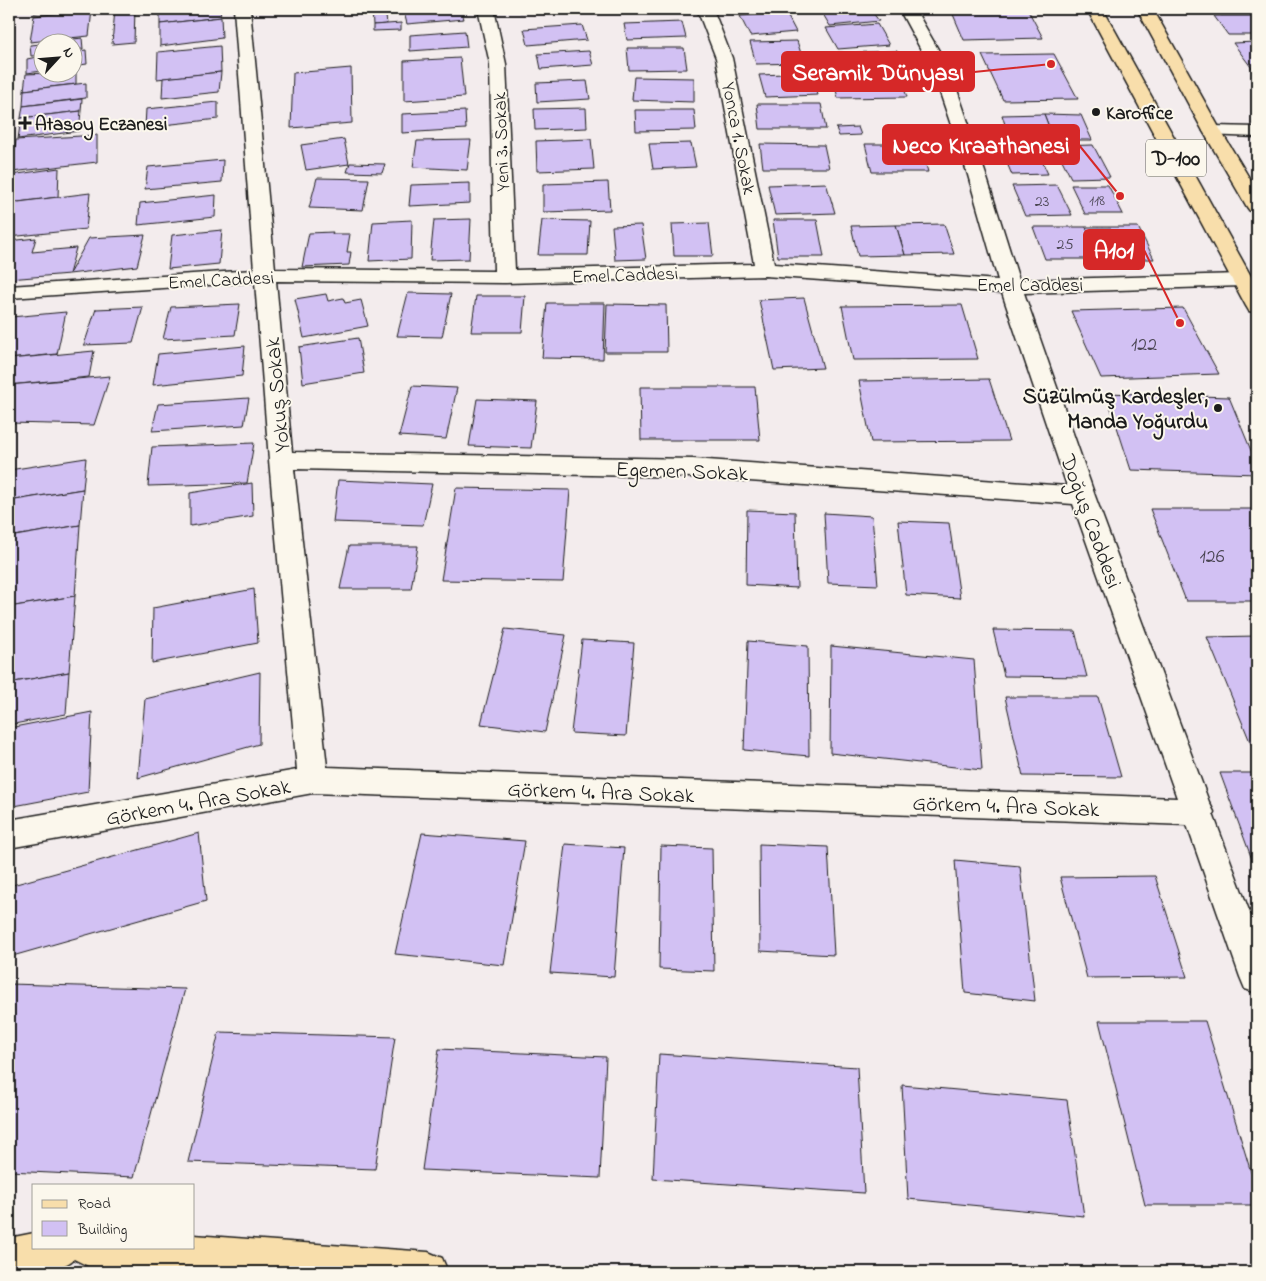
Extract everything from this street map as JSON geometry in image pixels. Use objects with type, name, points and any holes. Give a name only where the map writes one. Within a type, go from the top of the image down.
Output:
[{"type":"main road","name":"D-100","points":[[1095,9],[1257,306]]},
{"type":"main road","name":"D-100","points":[[1145,9],[1212,131],[1257,206]]},
{"type":"main road","points":[[9,1257],[54,1248]]},
{"type":"main road","points":[[102,1248],[428,1272]]},
{"type":"street","name":"Yokuş Sokak","points":[[242,9],[267,275],[281,460],[313,780]]},
{"type":"street","name":"Yeni 3. Sokak","points":[[486,9],[498,64],[505,277]]},
{"type":"street","name":"Yonca 1. Sokak","points":[[705,9],[724,58],[765,270]]},
{"type":"street","name":"Doğuş Caddesi","points":[[908,9],[942,72],[977,175],[1011,287],[1083,496],[1257,977]]},
{"type":"street","points":[[1212,131],[1257,132]]},
{"type":"street","name":"Emel Caddesi","points":[[9,292],[267,275],[505,277],[765,270],[1011,287],[1242,280]]},
{"type":"street","name":"Egemen Sokak","points":[[281,460],[693,468],[1083,496]]},
{"type":"street","name":"Görkem 4. Ara Sokak","points":[[9,834],[313,780],[1198,812]]},
{"type":"building","points":[[34,9],[69,9],[34,13]]},
{"type":"building","points":[[115,9],[135,9],[134,42],[112,44]]},
{"type":"building","points":[[160,9],[220,9],[221,17],[160,24]]},
{"type":"building","points":[[385,9],[387,24],[373,25],[372,10]]},
{"type":"building","points":[[461,9],[464,19],[407,24],[404,12]]},
{"type":"building","points":[[519,9],[562,9],[520,12]]},
{"type":"building","points":[[820,9],[870,9],[879,21],[830,26]]},
{"type":"building","points":[[1217,9],[1257,9],[1257,16],[1222,16]]},
{"type":"building","points":[[92,10],[89,36],[82,37],[82,32],[32,32],[32,42],[30,42],[34,16]]},
{"type":"building","points":[[1028,10],[1043,38],[964,40],[952,12]]},
{"type":"building","points":[[786,13],[796,32],[750,36],[740,16]]},
{"type":"building","points":[[1214,16],[1257,16],[1257,35],[1228,35]]},
{"type":"building","points":[[221,17],[222,38],[160,46],[160,24]]},
{"type":"building","points":[[682,22],[686,38],[627,40],[624,24]]},
{"type":"building","points":[[401,23],[401,30],[373,31],[373,25]]},
{"type":"building","points":[[877,24],[889,45],[838,49],[826,28]]},
{"type":"building","points":[[582,25],[587,40],[528,45],[524,29]]},
{"type":"building","points":[[465,31],[467,47],[410,51],[410,35]]},
{"type":"building","points":[[797,41],[804,63],[756,64],[750,42]]},
{"type":"building","points":[[1257,42],[1257,75],[1233,43]]},
{"type":"building","points":[[30,45],[32,45],[32,56],[31,56]]},
{"type":"building","points":[[220,46],[221,72],[157,79],[158,52]]},
{"type":"building","points":[[627,48],[684,48],[687,69],[629,70]]},
{"type":"building","points":[[86,50],[87,64],[82,65],[82,51]]},
{"type":"building","points":[[589,51],[593,65],[541,69],[538,54]]},
{"type":"building","points":[[897,51],[905,70],[849,72],[842,53]]},
{"type":"building","points":[[1054,54],[1078,99],[1003,100],[982,55]]},
{"type":"building","points":[[32,58],[32,72],[27,73],[27,59]]},
{"type":"building","points":[[460,58],[464,97],[404,101],[404,61]]},
{"type":"building","points":[[351,68],[352,123],[291,128],[293,73]]},
{"type":"building","points":[[221,72],[219,92],[162,98],[163,78]]},
{"type":"building","points":[[811,73],[818,95],[765,97],[759,75]]},
{"type":"building","points":[[26,74],[32,74],[32,82],[76,82],[76,84],[24,90]]},
{"type":"building","points":[[634,77],[694,78],[694,102],[632,100]]},
{"type":"building","points":[[900,77],[907,97],[838,98],[833,78]]},
{"type":"building","points":[[587,81],[590,99],[537,102],[536,83]]},
{"type":"building","points":[[86,83],[86,98],[23,106],[24,90]]},
{"type":"building","points":[[82,99],[81,111],[21,118],[23,106]]},
{"type":"building","points":[[218,102],[218,119],[145,127],[146,109]]},
{"type":"building","points":[[757,104],[821,104],[826,129],[760,129]]},
{"type":"building","points":[[586,108],[587,128],[535,130],[534,109]]},
{"type":"building","points":[[635,110],[694,110],[696,130],[636,131]]},
{"type":"building","points":[[81,111],[79,131],[18,139],[21,118]]},
{"type":"building","points":[[465,111],[466,129],[402,133],[402,114]]},
{"type":"building","points":[[1044,114],[1081,115],[1092,140],[1054,140]]},
{"type":"building","points":[[1044,114],[1054,140],[1010,140],[1002,115]]},
{"type":"building","points":[[858,127],[861,135],[839,136],[836,128]]},
{"type":"building","points":[[97,135],[97,162],[12,172],[16,140]]},
{"type":"building","points":[[344,139],[349,164],[306,170],[301,145]]},
{"type":"building","points":[[591,139],[594,169],[537,171],[536,141]]},
{"type":"building","points":[[471,140],[467,170],[413,167],[417,141]]},
{"type":"building","points":[[691,143],[696,167],[653,169],[649,144]]},
{"type":"building","points":[[760,144],[824,145],[829,168],[763,168]]},
{"type":"building","points":[[865,144],[920,144],[928,172],[872,172]]},
{"type":"building","points":[[999,144],[1034,144],[1048,174],[1012,175]]},
{"type":"building","points":[[1093,145],[1110,177],[1071,178],[1055,146]]},
{"type":"building","points":[[223,160],[222,182],[145,189],[148,167]]},
{"type":"building","points":[[350,163],[385,164],[382,173],[347,172]]},
{"type":"building","points":[[59,168],[58,197],[10,203],[11,175]]},
{"type":"building","points":[[317,178],[369,179],[363,210],[309,208]]},
{"type":"building","points":[[608,182],[610,210],[543,212],[543,184]]},
{"type":"building","points":[[470,183],[470,203],[409,206],[411,185]]},
{"type":"building","points":[[826,183],[835,213],[775,215],[768,185]]},
{"type":"building","points":[[1057,185],[1072,215],[1025,216],[1012,186]]},
{"type":"building","points":[[1071,185],[1108,185],[1123,214],[1085,214]]},
{"type":"building","points":[[90,193],[86,229],[9,237],[10,203]]},
{"type":"building","points":[[216,195],[215,217],[138,225],[140,203]]},
{"type":"building","points":[[471,219],[469,259],[430,260],[434,220]]},
{"type":"building","points":[[412,220],[411,259],[369,261],[373,222]]},
{"type":"building","points":[[542,220],[590,221],[588,255],[538,255]]},
{"type":"building","points":[[773,220],[817,220],[824,257],[778,257]]},
{"type":"building","points":[[709,223],[713,256],[674,256],[672,224]]},
{"type":"building","points":[[944,224],[954,254],[905,255],[896,225]]},
{"type":"building","points":[[641,225],[646,259],[615,260],[612,226]]},
{"type":"building","points":[[896,225],[905,255],[858,256],[851,226]]},
{"type":"building","points":[[1033,227],[1086,227],[1099,259],[1045,259]]},
{"type":"building","points":[[1086,227],[1138,227],[1154,259],[1099,259]]},
{"type":"building","points":[[222,230],[219,264],[168,269],[172,235]]},
{"type":"building","points":[[333,232],[332,234],[350,234],[347,252],[351,252],[349,265],[302,267],[309,233]]},
{"type":"building","points":[[145,235],[137,266],[69,274],[89,238]]},
{"type":"building","points":[[36,238],[32,252],[76,248],[69,274],[9,279],[9,241]]},
{"type":"building","points":[[408,293],[451,294],[442,337],[397,336]]},
{"type":"building","points":[[326,294],[328,301],[343,298],[345,303],[361,300],[368,326],[304,338],[295,299]]},
{"type":"building","points":[[476,296],[525,296],[522,332],[471,332]]},
{"type":"building","points":[[804,298],[823,368],[774,370],[759,300]]},
{"type":"building","points":[[547,303],[605,303],[603,359],[542,358]]},
{"type":"building","points":[[240,304],[235,335],[163,339],[171,307]]},
{"type":"building","points":[[607,304],[666,305],[667,352],[605,352]]},
{"type":"building","points":[[962,305],[978,359],[853,360],[842,306]]},
{"type":"building","points":[[143,307],[133,343],[84,345],[96,309]]},
{"type":"building","points":[[1183,308],[1219,374],[1101,378],[1071,311]]},
{"type":"building","points":[[66,312],[57,354],[9,359],[9,326],[11,317]]},
{"type":"building","points":[[358,338],[364,373],[303,383],[299,347]]},
{"type":"building","points":[[245,346],[242,376],[153,385],[158,354]]},
{"type":"building","points":[[94,351],[89,377],[9,385],[9,359]]},
{"type":"building","points":[[110,376],[94,425],[9,423],[9,385]]},
{"type":"building","points":[[989,379],[1009,441],[871,442],[859,381]]},
{"type":"building","points":[[412,386],[457,388],[446,439],[399,436]]},
{"type":"building","points":[[640,387],[755,387],[760,440],[641,440]]},
{"type":"building","points":[[1106,393],[1229,397],[1257,465],[1257,474],[1131,470]]},
{"type":"building","points":[[249,398],[244,425],[152,431],[158,404]]},
{"type":"building","points":[[477,399],[537,401],[531,448],[469,446]]},
{"type":"building","points":[[254,443],[247,483],[148,486],[152,447]]},
{"type":"building","points":[[86,458],[83,489],[9,501],[9,470]]},
{"type":"building","points":[[338,480],[432,484],[423,525],[333,522]]},
{"type":"building","points":[[252,483],[253,516],[190,526],[190,493]]},
{"type":"building","points":[[456,488],[570,490],[563,582],[441,580]]},
{"type":"building","points":[[83,489],[80,525],[9,537],[9,501]]},
{"type":"building","points":[[1150,509],[1257,509],[1257,601],[1186,601]]},
{"type":"building","points":[[747,510],[795,512],[797,588],[746,585]]},
{"type":"building","points":[[824,513],[872,516],[878,585],[828,583]]},
{"type":"building","points":[[898,521],[949,523],[960,598],[906,595]]},
{"type":"building","points":[[80,525],[75,596],[9,607],[9,537]]},
{"type":"building","points":[[349,546],[418,546],[411,589],[340,589]]},
{"type":"building","points":[[254,589],[258,643],[152,663],[153,608]]},
{"type":"building","points":[[75,596],[69,672],[9,683],[9,607]]},
{"type":"building","points":[[505,629],[566,635],[545,732],[481,724]]},
{"type":"building","points":[[993,630],[1075,631],[1087,677],[1004,676]]},
{"type":"building","points":[[1257,636],[1257,744],[1251,744],[1207,637]]},
{"type":"building","points":[[582,640],[634,643],[626,736],[571,733]]},
{"type":"building","points":[[748,641],[808,646],[809,756],[744,750]]},
{"type":"building","points":[[831,646],[974,660],[982,770],[830,753]]},
{"type":"building","points":[[69,672],[66,714],[9,725],[9,683]]},
{"type":"building","points":[[260,672],[259,744],[138,778],[145,699]]},
{"type":"building","points":[[1005,697],[1098,697],[1121,777],[1023,776]]},
{"type":"building","points":[[92,712],[88,792],[9,807],[9,728]]},
{"type":"building","points":[[1220,773],[1257,773],[1257,873]]},
{"type":"building","points":[[199,833],[206,901],[9,957],[9,886]]},
{"type":"building","points":[[422,833],[525,841],[504,965],[395,954]]},
{"type":"building","points":[[565,844],[624,848],[614,977],[550,973]]},
{"type":"building","points":[[759,844],[828,847],[834,955],[760,951]]},
{"type":"building","points":[[661,846],[712,848],[714,971],[659,969]]},
{"type":"building","points":[[955,860],[1020,866],[1035,1001],[965,993]]},
{"type":"building","points":[[1155,876],[1187,977],[1087,978],[1060,877]]},
{"type":"building","points":[[9,984],[185,989],[134,1177],[9,1171]]},
{"type":"building","points":[[1099,1021],[1205,1021],[1257,1192],[1257,1205],[1145,1205]]},
{"type":"building","points":[[219,1032],[395,1037],[375,1169],[188,1162]]},
{"type":"building","points":[[439,1049],[606,1057],[600,1178],[422,1170]]},
{"type":"building","points":[[659,1054],[857,1067],[864,1193],[653,1179]]},
{"type":"building","points":[[902,1085],[1067,1100],[1084,1216],[908,1199]]},
{"type":"place","name":"Seramik Dünyası","points":[[1051,64]]},
{"type":"place","name":"Karoffice","points":[[1096,112]]},
{"type":"place","name":"Atasoy Eczanesi","points":[[25,123]]},
{"type":"place","name":"Neco Kıraathanesi","points":[[1120,196]]},
{"type":"place","name":"A101","points":[[1180,323]]},
{"type":"place","name":"Süzülmüş Kardeşler, Manda Yoğurdu","points":[[1218,408]]}]
